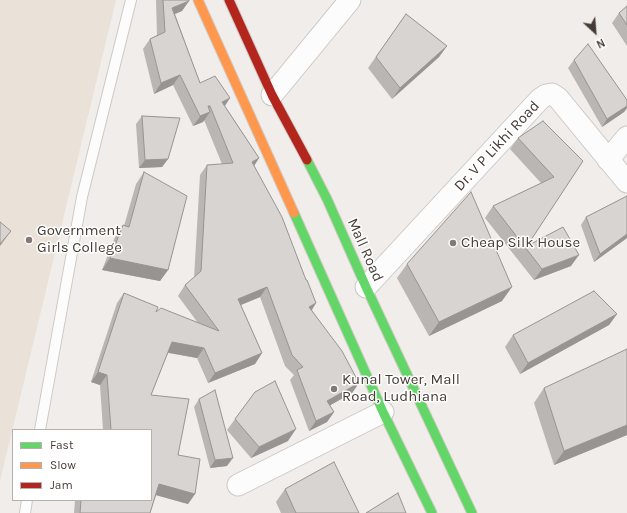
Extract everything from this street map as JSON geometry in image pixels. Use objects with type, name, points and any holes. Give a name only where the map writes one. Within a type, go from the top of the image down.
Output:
[{"type":"main road","points":[[198,0],[383,412],[432,513]]},
{"type":"main road","name":"Mall Road","points":[[229,0],[272,94],[327,199],[366,287],[472,513]]},
{"type":"street","points":[[272,94],[345,7]]},
{"type":"street","name":"Dr. V P Likhi Road","points":[[366,287],[540,99],[546,95],[552,94],[558,98],[627,182]]},
{"type":"street","points":[[608,160],[627,137]]},
{"type":"street","points":[[238,485],[383,412]]},
{"type":"lane","points":[[40,429],[82,197],[127,10],[131,0]]},
{"type":"lane","points":[[25,513],[27,501]]},
{"type":"shaded area","name":"Government Girls College","points":[[0,0],[116,0],[12,429],[0,481]]},
{"type":"building","points":[[163,0],[189,0],[172,8],[200,83],[215,76],[230,98],[222,102],[259,158],[252,162],[282,217],[316,303],[309,307],[342,351],[359,383],[327,401],[334,412],[316,421],[297,370],[303,367],[292,355],[267,287],[238,299],[262,353],[215,373],[204,348],[172,342],[151,395],[189,399],[178,455],[200,459],[195,494],[159,484],[150,513],[80,513],[81,501],[152,501],[152,429],[111,429],[107,375],[98,372],[124,293],[158,307],[156,312],[161,308],[219,331],[185,285],[201,271],[207,165],[233,163],[210,106],[208,106],[210,112],[200,116],[180,75],[161,83],[150,39],[165,32]]},
{"type":"building","points":[[627,6],[627,25],[619,13]]},
{"type":"building","points":[[406,14],[447,46],[400,88],[376,57]]},
{"type":"building","points":[[588,44],[627,100],[627,106],[607,119],[574,60]]},
{"type":"building","points":[[142,116],[180,118],[168,159],[145,160]]},
{"type":"building","points":[[543,121],[583,161],[527,246],[563,227],[579,255],[542,269],[493,206],[554,177],[518,138]]},
{"type":"building","points":[[144,172],[187,196],[168,270],[110,258],[123,225],[129,227]]},
{"type":"building","name":"Cheap Silk House","points":[[471,192],[512,287],[439,322],[407,264]]},
{"type":"building","points":[[627,196],[627,234],[600,254],[586,217]]},
{"type":"building","points":[[0,222],[11,231],[0,244]]},
{"type":"building","points":[[594,291],[617,314],[528,363],[513,335]]},
{"type":"building","points":[[627,349],[627,425],[564,451],[544,388]]},
{"type":"building","points":[[275,381],[296,429],[259,447],[235,419],[255,392]]},
{"type":"building","points":[[215,390],[233,458],[215,460],[199,399]]},
{"type":"building","points":[[334,462],[359,513],[296,513],[285,489]]},
{"type":"building","points":[[398,493],[406,513],[366,513]]},
{"type":"traffic: fast","points":[[307,160],[327,199],[366,287],[472,513]]},
{"type":"traffic: fast","points":[[294,213],[383,412],[432,513]]},
{"type":"traffic: slow","points":[[198,0],[294,213]]},
{"type":"traffic: jam","points":[[229,0],[272,95],[307,160]]},
{"type":"place","name":"Government Girls College","points":[[29,240]]},
{"type":"place","name":"Cheap Silk House","points":[[453,243]]},
{"type":"place","name":"Kunal Tower, Mall Road, Ludhiana","points":[[334,389]]}]
